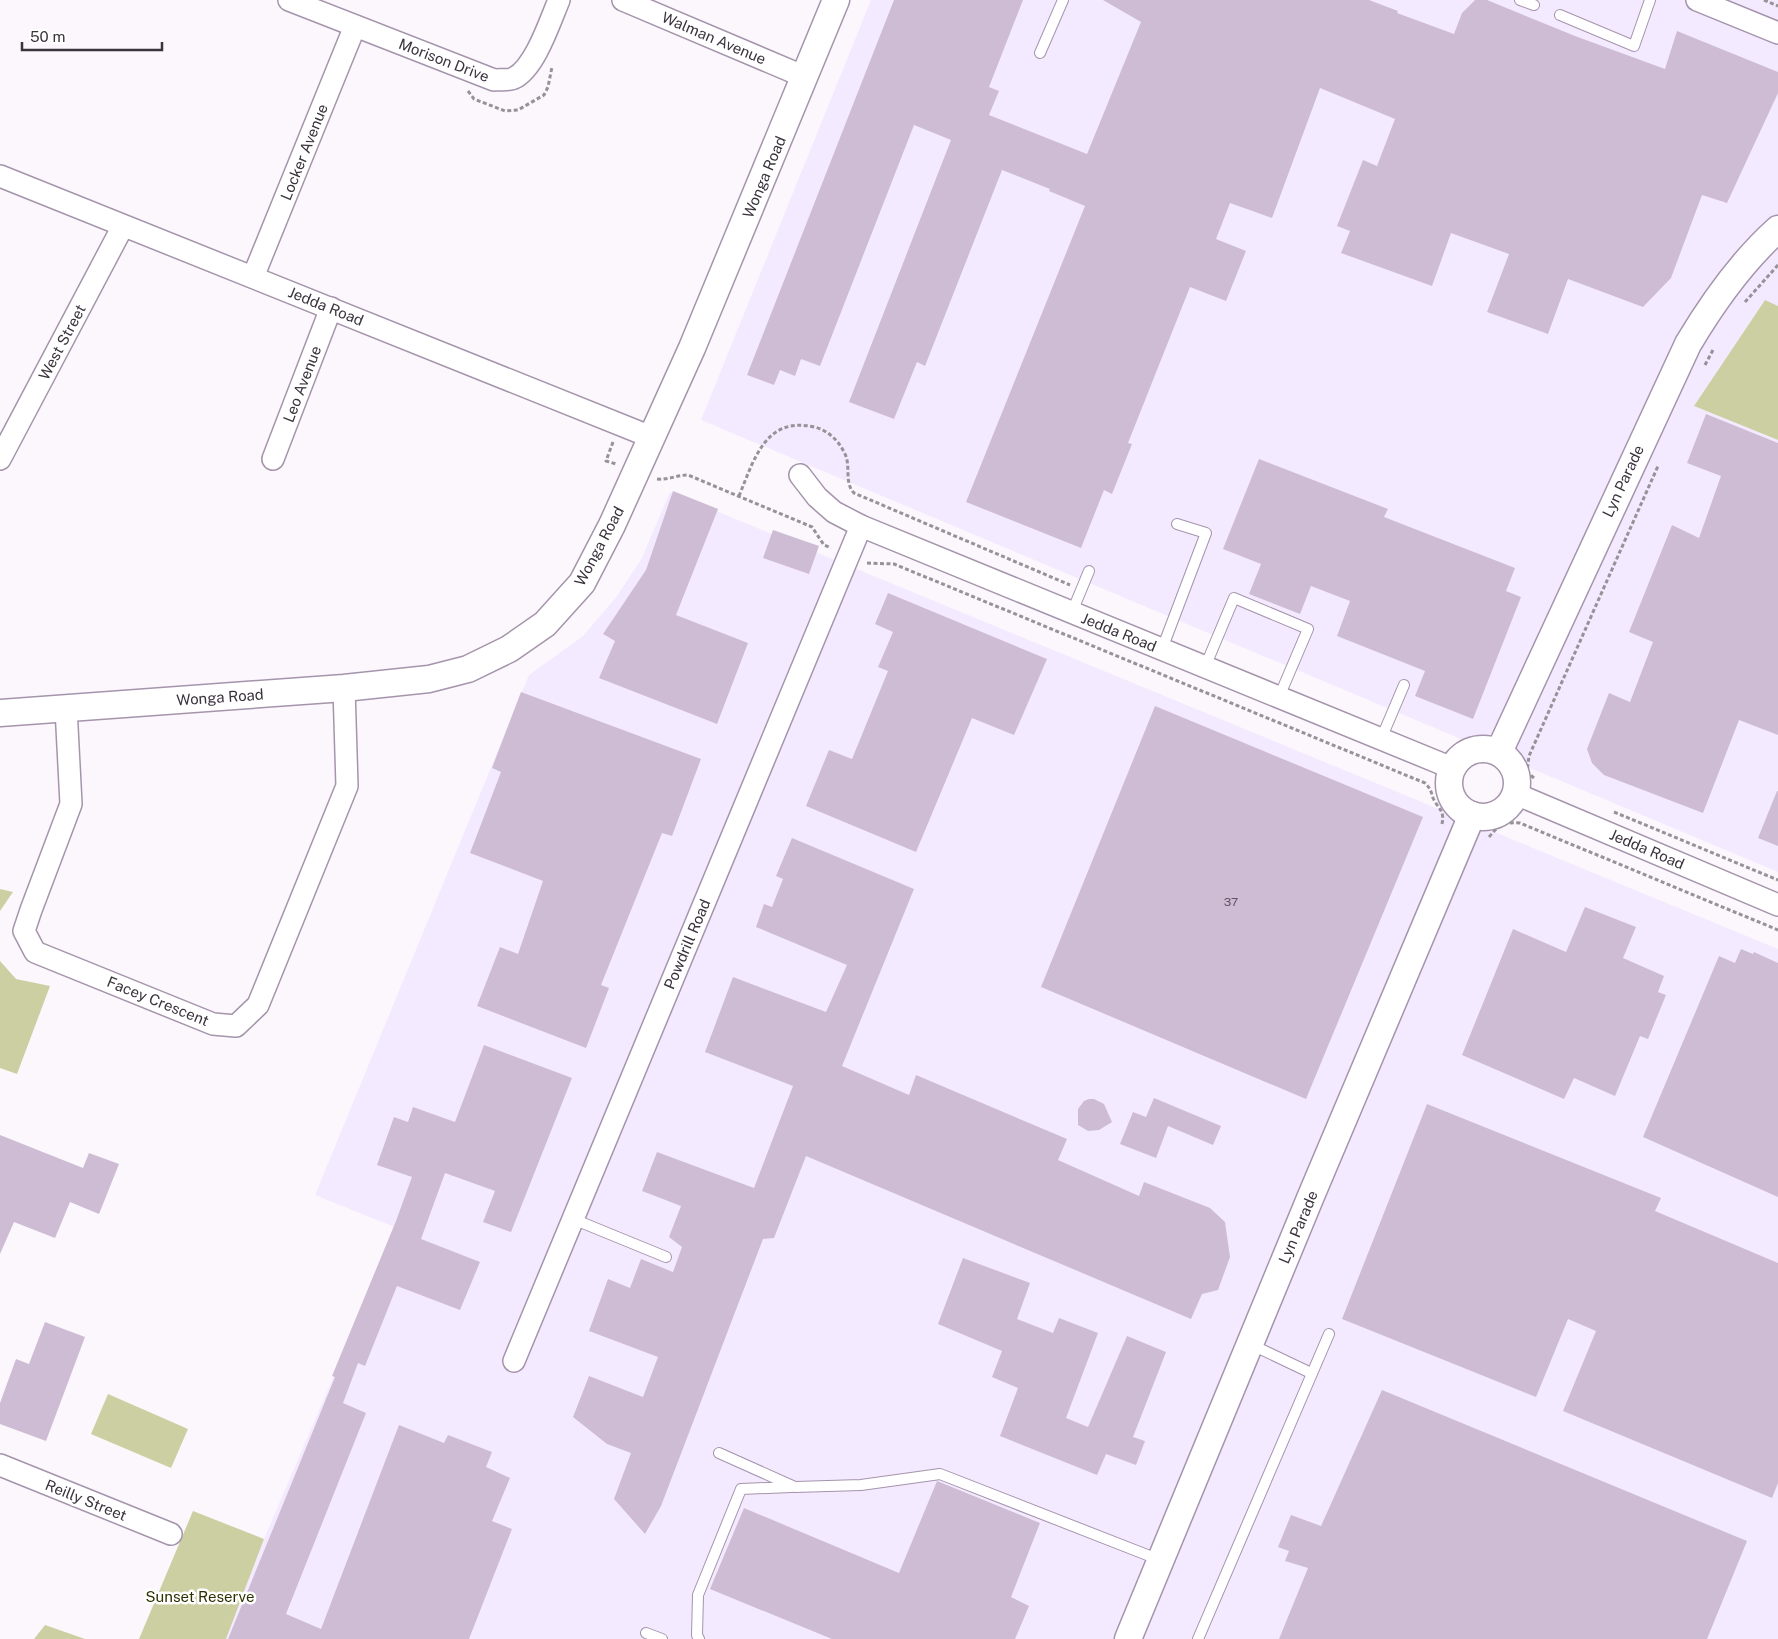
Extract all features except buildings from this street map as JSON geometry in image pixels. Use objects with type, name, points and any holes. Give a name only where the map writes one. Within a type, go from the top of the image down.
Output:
[{"type":"street","name":"Morison Drive","points":[[289,0],[494,80],[514,78],[529,64],[540,45],[559,0]]},
{"type":"street","name":"Walman Avenue","points":[[623,0],[805,77]]},
{"type":"street","name":"Wonga Road","points":[[0,713],[429,680],[468,669],[509,649],[545,624],[582,583],[612,526],[692,348],[836,0]]},
{"type":"street","points":[[1697,0],[1778,33]]},
{"type":"street","name":"Locker Avenue","points":[[254,277],[355,26]]},
{"type":"street","name":"Jedda Road","points":[[0,176],[651,438]]},
{"type":"street","name":"West Street","points":[[0,459],[123,226]]},
{"type":"street","name":"Lyn Parade","points":[[1499,752],[1688,344],[1710,306],[1738,269],[1778,229]]},
{"type":"street","name":"Leo Avenue","points":[[273,459],[331,308]]},
{"type":"street","name":"Jedda Road","points":[[800,475],[817,497],[834,512],[861,526],[1452,768]]},
{"type":"street","name":"Powdrill Road","points":[[514,1362],[861,526]]},
{"type":"street","name":"Facey Crescent","points":[[66,708],[72,804],[30,910],[24,931],[35,952],[213,1024],[236,1026],[258,1005],[347,786],[344,688]]},
{"type":"street","points":[[1477,749],[1488,749],[1499,752],[1507,758],[1517,775],[1518,784],[1526,787],[1503,811],[1488,817],[1472,816],[1458,806],[1449,790],[1452,768],[1458,759],[1467,752],[1477,749]]},
{"type":"street","name":"Jedda Road","points":[[1526,787],[1778,905]]},
{"type":"street","name":"Lyn Parade","points":[[1128,1639],[1472,816]]},
{"type":"street","name":"Reilly Street","points":[[0,1465],[172,1534]]},
{"type":"lane","points":[[1040,53],[1063,0]]},
{"type":"lane","points":[[1520,0],[1534,5]]},
{"type":"lane","points":[[1560,15],[1634,46],[1650,0]]},
{"type":"lane","points":[[1162,649],[1206,533],[1177,524]]},
{"type":"lane","points":[[1072,612],[1089,571]]},
{"type":"lane","points":[[1205,667],[1234,598],[1308,630],[1279,697]]},
{"type":"lane","points":[[1381,739],[1404,685]]},
{"type":"lane","points":[[573,1219],[666,1257]]},
{"type":"lane","points":[[1198,1639],[1328,1334]]},
{"type":"lane","points":[[1250,1344],[1311,1373]]},
{"type":"lane","points":[[719,1453],[795,1487]]},
{"type":"lane","points":[[699,1639],[697,1635],[698,1595],[741,1489],[861,1485],[940,1474],[1161,1560]]},
{"type":"lane","points":[[646,1633],[662,1639]]},
{"type":"path","points":[[1764,0],[1778,6]]},
{"type":"path","points":[[1742,306],[1778,265]]},
{"type":"path","points":[[1702,371],[1718,340]]},
{"type":"path","points":[[739,496],[756,454],[771,435],[789,426],[817,428],[824,430],[839,443],[848,464],[848,483],[854,493],[1081,590]]},
{"type":"path","points":[[614,438],[606,461],[615,464]]},
{"type":"path","points":[[1526,787],[1532,778],[1527,772],[1529,756],[1659,464]]},
{"type":"path","points":[[654,479],[667,480],[676,475],[688,475],[812,528],[824,545]]},
{"type":"path","points":[[870,564],[883,562],[894,564],[1425,783],[1431,789],[1434,799],[1442,809],[1443,822],[1440,830]]},
{"type":"path","points":[[1608,809],[1778,880]]},
{"type":"path","points":[[1485,844],[1498,826],[1506,822],[1520,824],[1778,930]]},
{"type":"shaded area","points":[[871,0],[1778,0],[1778,306],[1764,301],[1694,406],[1778,440],[1778,872],[701,420]]},
{"type":"shaded area","points":[[670,492],[1778,949],[1778,1639],[226,1639],[264,1539],[397,1228],[315,1195],[529,675],[583,636],[617,596],[642,558]]},
{"type":"green space","points":[[1765,300],[1778,306],[1778,440],[1694,406]]},
{"type":"green space","points":[[0,889],[13,892],[0,911]]},
{"type":"green space","points":[[0,961],[16,979],[50,986],[17,1074],[0,1068]]},
{"type":"green space","points":[[108,1394],[188,1429],[171,1468],[91,1434]]},
{"type":"green space","name":"Sunset Reserve","points":[[193,1511],[264,1539],[226,1639],[139,1639]]},
{"type":"green space","points":[[45,1625],[85,1639],[34,1639]]}]
